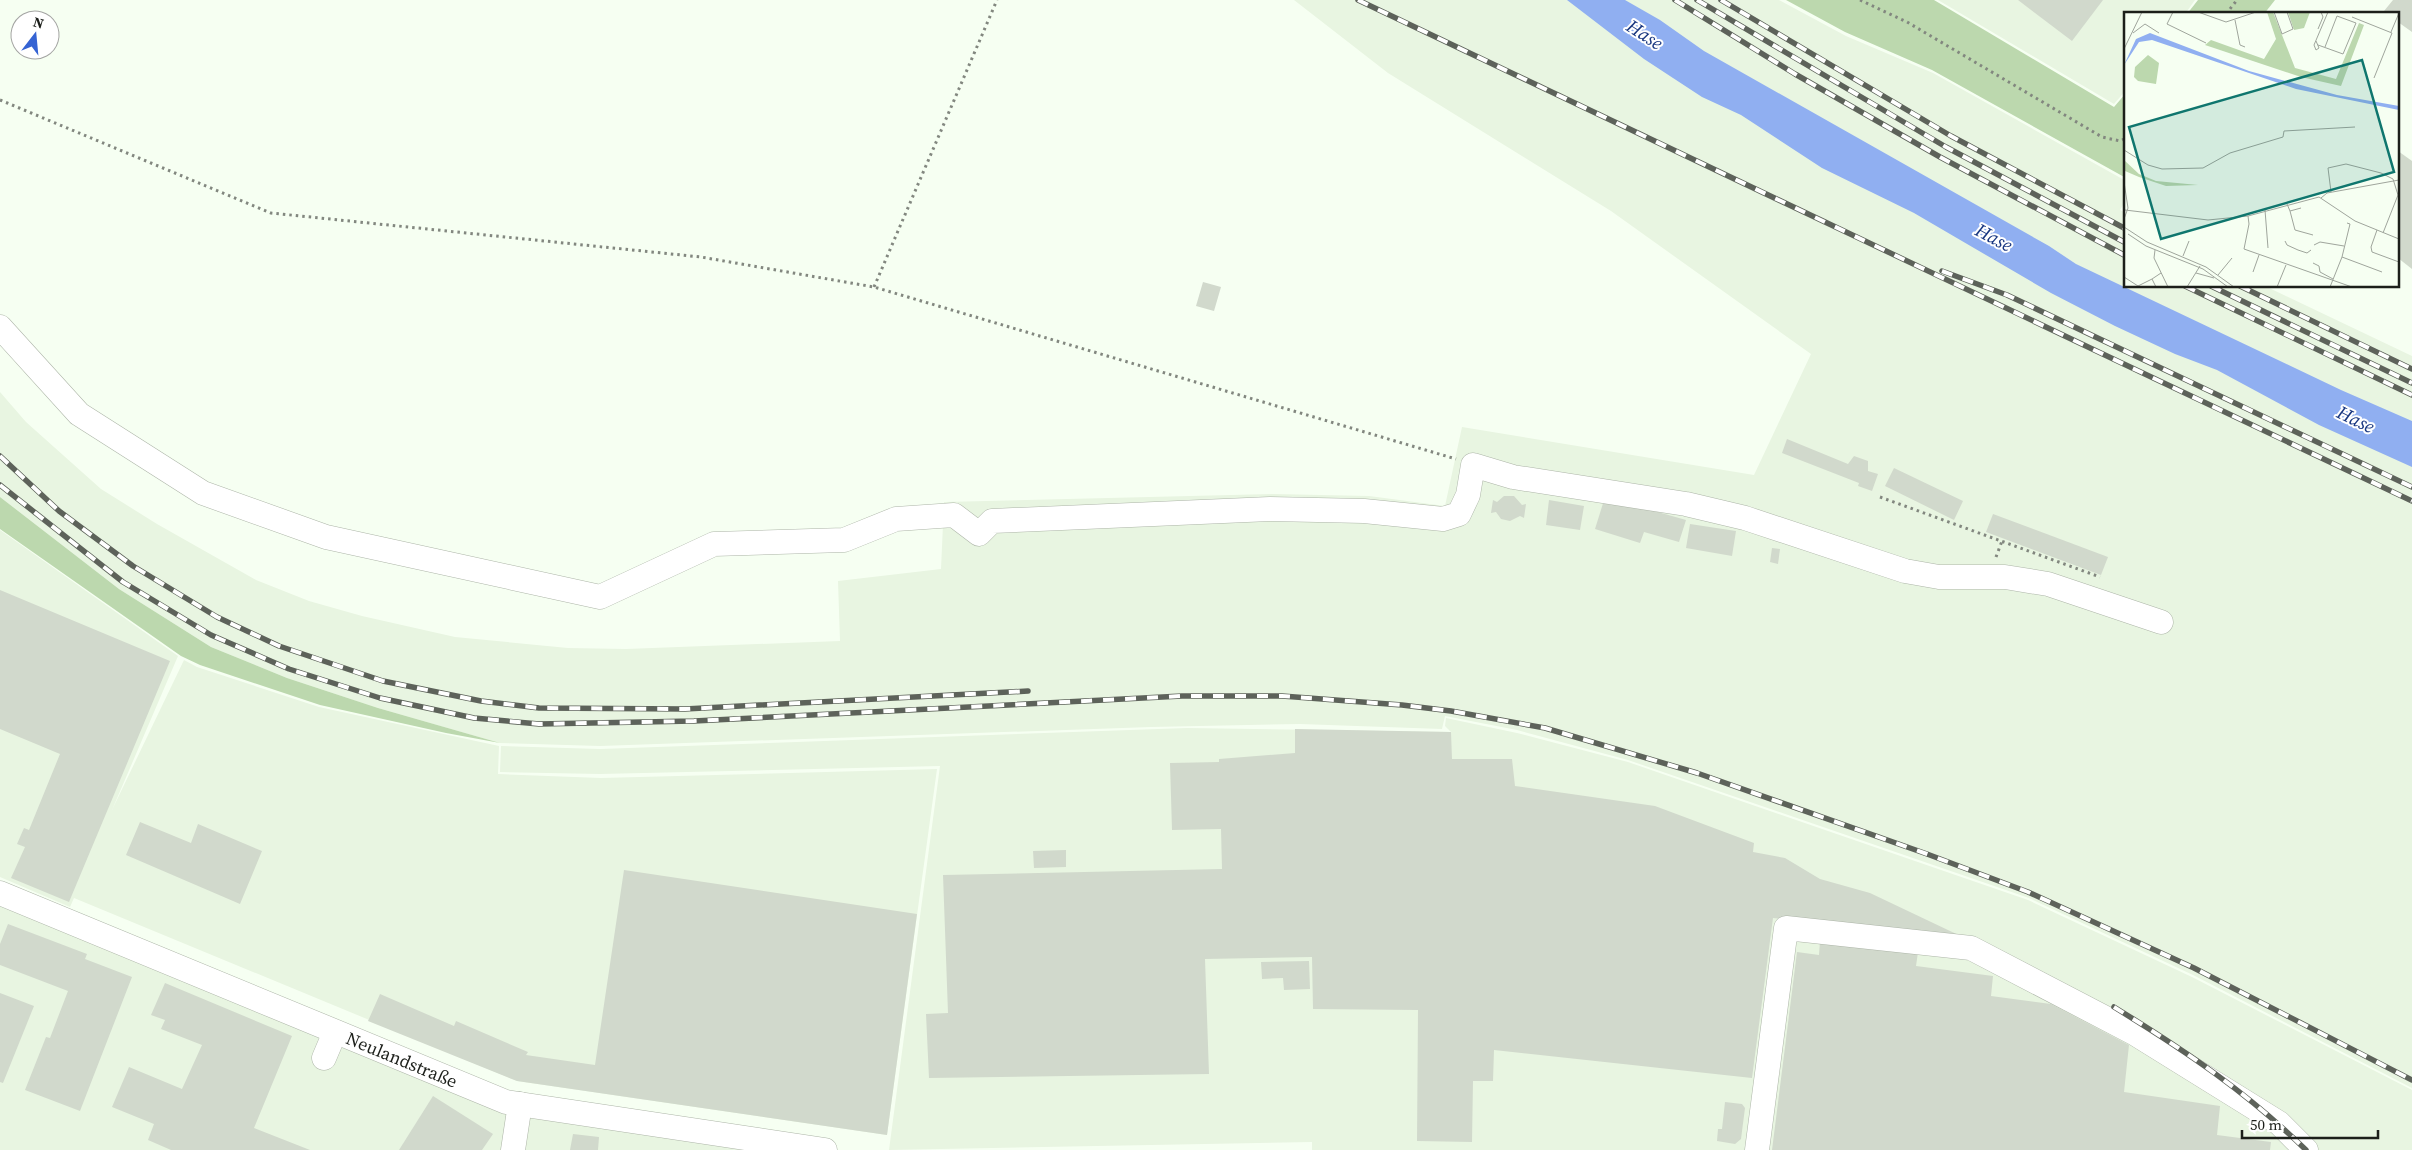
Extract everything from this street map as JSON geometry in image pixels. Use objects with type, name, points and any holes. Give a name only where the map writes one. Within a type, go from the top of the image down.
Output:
[{"type":"street","points":[[0,327],[79,414],[203,493],[326,537],[600,596],[714,544],[844,540],[896,519],[954,515],[979,534],[992,521],[1270,509],[1364,511],[1443,519],[1458,514],[1468,495],[1473,465],[1513,477],[1686,504],[1728,514],[1905,571],[1939,577],[2005,577],[2048,584],[2161,622]]},
{"type":"street","name":"Neulandstraße","points":[[0,893],[506,1102],[825,1150]]},
{"type":"street","points":[[1757,1150],[1786,928],[1970,948],[2134,1033],[2279,1123],[2306,1150]]},
{"type":"street","points":[[324,1058],[335,1032]]},
{"type":"street","points":[[513,1150],[520,1104]]},
{"type":"path","points":[[874,287],[997,0]]},
{"type":"path","points":[[1860,0],[1907,22],[2102,136],[2120,141],[2124,139]]},
{"type":"path","points":[[2228,12],[2237,0]]},
{"type":"path","points":[[0,100],[271,213],[701,257],[874,287],[1433,451],[1473,465]]},
{"type":"path","points":[[1880,496],[2100,577]]},
{"type":"shaded area","points":[[1294,0],[1779,0],[1846,36],[1933,73],[2124,180],[2124,203],[2120,210],[2124,212],[2124,288],[2269,288],[2412,356],[2412,1088],[2193,975],[2029,898],[1628,760],[1517,730],[1445,716],[1442,729],[1300,724],[1151,727],[600,746],[500,743],[378,708],[287,678],[211,647],[119,589],[0,497],[0,392],[26,422],[101,489],[157,524],[256,580],[309,601],[362,616],[455,637],[568,648],[626,649],[840,641],[838,581],[941,569],[944,502],[1273,494],[1369,496],[1445,506],[1462,427],[1754,475],[1811,354],[1611,211],[1388,73]]},
{"type":"shaded area","points":[[1938,0],[2195,0],[2186,12],[2124,12],[2124,92],[2114,104]]},
{"type":"shaded area","points":[[0,530],[178,656],[112,810],[184,660],[197,667],[319,707],[499,746],[498,774],[601,778],[937,769],[887,1135],[517,1081],[74,898],[70,907],[0,877]]},
{"type":"shaded area","points":[[1446,718],[1517,733],[1628,762],[2028,900],[2192,977],[2412,1090],[2412,1150],[1312,1150],[1312,1142],[889,1150],[940,766],[600,774],[500,772],[501,746],[600,749],[1187,728],[1451,732],[1445,726]]},
{"type":"shaded area","points":[[0,905],[492,1109],[781,1150],[0,1150]]},
{"type":"green space","points":[[1786,0],[1934,0],[2114,107],[2124,95],[2124,177],[1932,70],[1845,32]]},
{"type":"green space","points":[[2198,0],[2275,0],[2266,12],[2189,12]]},
{"type":"green space","points":[[0,497],[119,589],[211,647],[287,678],[378,708],[500,743],[320,705],[200,665],[181,656],[0,529]]},
{"type":"water","name":"Hase","points":[[1567,0],[1625,0],[1660,20],[1704,51],[2049,246],[2076,264],[2341,390],[2412,421],[2412,467],[2319,425],[2217,370],[2175,354],[2051,293],[1914,213],[1822,168],[1741,115],[1702,97],[1644,59]]},
{"type":"building","points":[[2018,0],[2103,0],[2072,41]]},
{"type":"building","points":[[2393,0],[2412,0],[2412,32],[2400,23],[2400,12],[2384,11]]},
{"type":"building","points":[[2400,152],[2412,161],[2412,269],[2400,260]]},
{"type":"building","points":[[1203,282],[1221,287],[1214,311],[1196,306]]},
{"type":"building","points":[[1787,439],[1848,464],[1854,456],[1868,461],[1868,471],[1878,474],[1872,491],[1858,486],[1859,483],[1782,453]]},
{"type":"building","points":[[1894,468],[1963,501],[1954,520],[1885,486]]},
{"type":"building","points":[[1504,496],[1514,496],[1522,505],[1526,504],[1524,518],[1520,516],[1510,521],[1501,519],[1496,512],[1491,513],[1493,500],[1497,502]]},
{"type":"building","points":[[1605,497],[1686,520],[1679,542],[1644,532],[1640,543],[1595,529]]},
{"type":"building","points":[[1549,500],[1584,506],[1580,530],[1546,525]]},
{"type":"building","points":[[1993,514],[2108,557],[2101,575],[1986,532]]},
{"type":"building","points":[[1690,524],[1736,531],[1732,556],[1686,548]]},
{"type":"building","points":[[1772,548],[1780,549],[1778,564],[1770,562]]},
{"type":"building","points":[[0,590],[170,661],[69,902],[11,878],[25,847],[17,844],[24,828],[29,830],[60,754],[0,729]]},
{"type":"building","points":[[1295,729],[1451,732],[1452,759],[1512,759],[1515,786],[1655,806],[1754,843],[1753,852],[1785,858],[1820,879],[1870,893],[1969,940],[1773,918],[1752,1078],[1494,1050],[1493,1081],[1473,1081],[1472,1142],[1417,1141],[1418,1010],[1313,1009],[1312,957],[1205,959],[1209,1074],[929,1078],[926,1014],[948,1013],[943,875],[1222,869],[1221,829],[1172,830],[1170,763],[1219,762],[1219,759],[1295,753]]},
{"type":"building","points":[[140,822],[191,843],[198,824],[262,851],[240,904],[126,855]]},
{"type":"building","points":[[1066,850],[1066,867],[1034,868],[1033,851]]},
{"type":"building","points":[[624,870],[917,914],[887,1135],[517,1081],[368,1021],[380,994],[454,1026],[456,1021],[528,1052],[526,1055],[595,1065]]},
{"type":"building","points":[[8,924],[87,954],[85,959],[132,977],[80,1111],[25,1090],[46,1037],[50,1038],[68,991],[0,965],[0,944]]},
{"type":"building","points":[[1820,941],[1918,952],[1916,966],[1993,976],[1991,996],[2051,1004],[2129,1045],[2124,1092],[2220,1106],[2217,1135],[2271,1142],[2270,1150],[1772,1150],[1797,952],[1819,955]]},
{"type":"building","points":[[1309,961],[1310,989],[1284,990],[1283,978],[1262,979],[1261,962]]},
{"type":"building","points":[[165,983],[292,1036],[254,1128],[310,1150],[171,1150],[148,1140],[154,1124],[112,1107],[129,1067],[182,1089],[202,1045],[161,1029],[165,1020],[151,1015]]},
{"type":"building","points":[[0,993],[34,1006],[3,1083],[0,1082]]},
{"type":"building","points":[[433,1096],[493,1134],[482,1150],[399,1150]]},
{"type":"building","points":[[1725,1102],[1742,1104],[1745,1108],[1741,1139],[1735,1144],[1717,1141],[1718,1129],[1722,1129]]},
{"type":"building","points":[[573,1134],[599,1137],[598,1150],[570,1150]]},
{"type":"railway","points":[[1358,0],[2412,501]]},
{"type":"railway","points":[[1675,0],[1795,74],[1940,157],[2124,255]]},
{"type":"railway","points":[[1697,0],[1946,147],[2124,242]]},
{"type":"railway","points":[[1721,0],[1951,136],[2124,228]]},
{"type":"railway","points":[[1942,271],[2007,295],[2412,487]]},
{"type":"railway","points":[[2189,288],[2412,395]]},
{"type":"railway","points":[[2215,288],[2412,383]]},
{"type":"railway","points":[[2244,288],[2412,369]]},
{"type":"railway","points":[[0,456],[59,511],[133,566],[217,617],[279,646],[383,681],[481,701],[539,708],[685,709],[1028,691]]},
{"type":"railway","points":[[0,485],[123,582],[211,635],[289,669],[380,698],[474,718],[539,724],[694,721],[1182,696],[1282,696],[1402,705],[1451,711],[1545,728],[1697,773],[1927,854],[2028,892],[2194,968],[2412,1080]]},
{"type":"railway","points":[[2114,1007],[2214,1073],[2261,1109],[2306,1150]]}]
